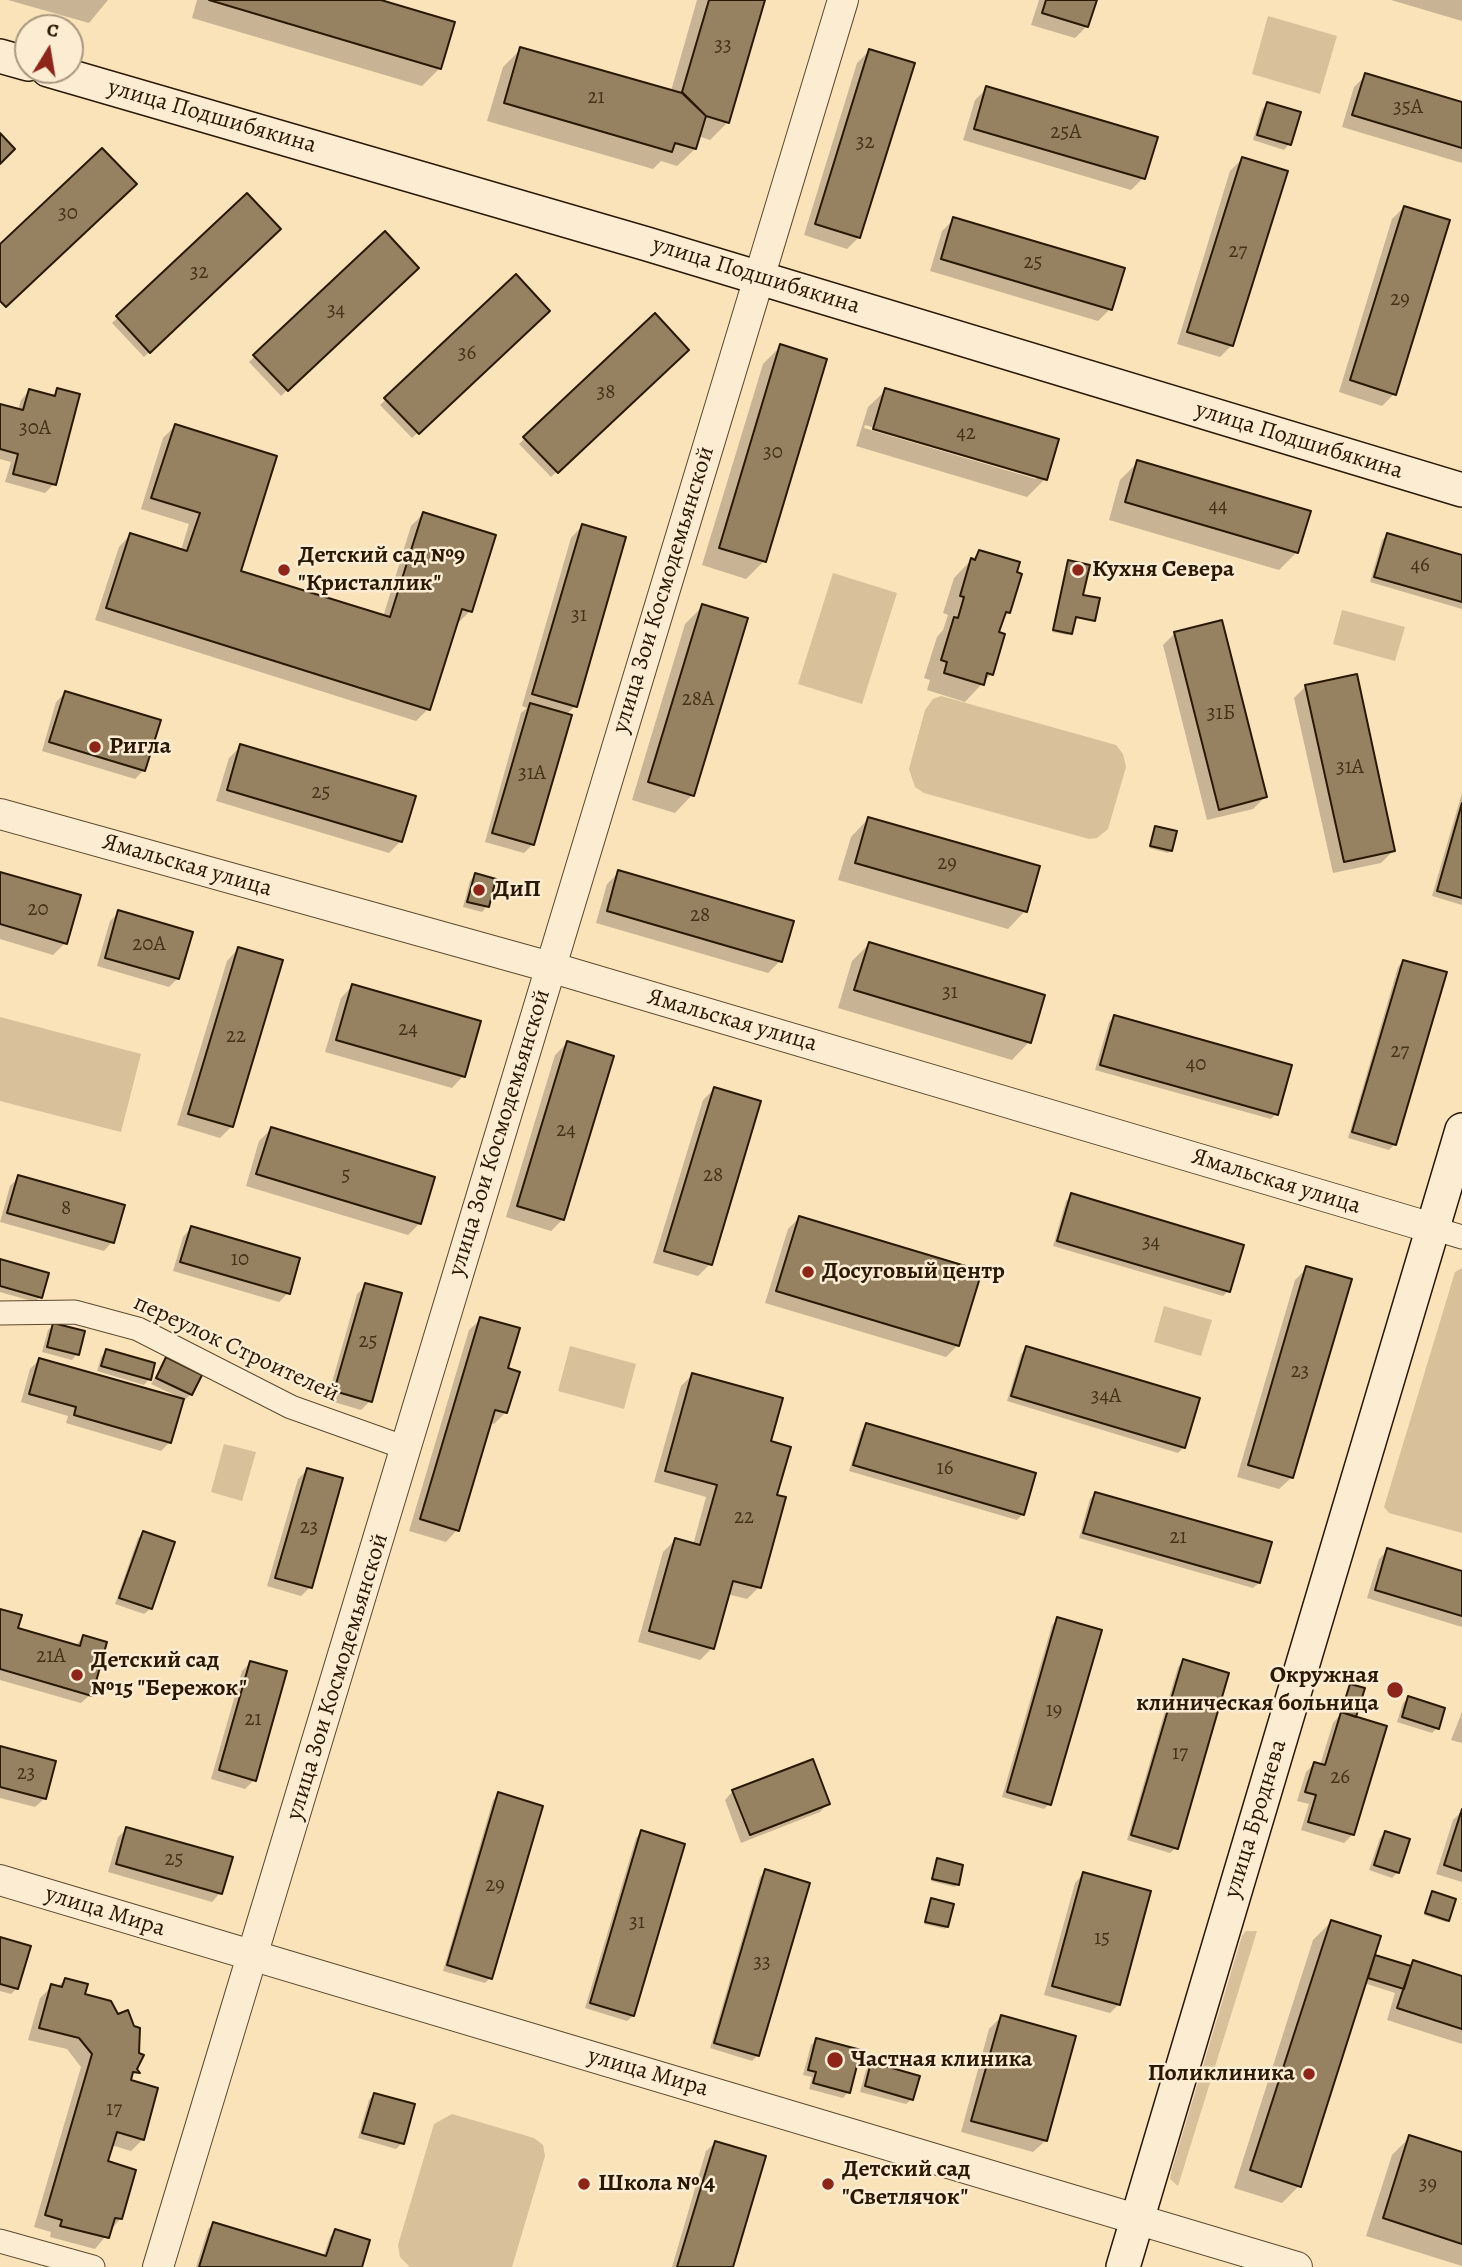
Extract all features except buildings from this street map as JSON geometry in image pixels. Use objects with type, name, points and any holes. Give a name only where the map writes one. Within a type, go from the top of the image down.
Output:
[{"type":"main road","name":"улица Подшибякина","points":[[84,80],[759,277],[1462,490]]},
{"type":"main road","name":"улица Броднева","points":[[1123,2267],[1447,1233],[1462,1130]]},
{"type":"street","name":"улица Зои Космодемьянской","points":[[158,2267],[254,1957],[843,0]]},
{"type":"street","name":"Ямальская улица","points":[[0,814],[550,967],[1447,1233]]},
{"type":"street","name":"переулок Строителей","points":[[0,1312],[75,1312],[138,1329],[291,1407],[406,1448]]},
{"type":"street","name":"улица Мира","points":[[0,1880],[1297,2267]]},
{"type":"street","points":[[0,2241],[93,2267]]},
{"type":"shaded area","points":[[1268,16],[1337,36],[1320,94],[1252,74]]},
{"type":"shaded area","points":[[833,573],[897,593],[862,704],[798,684]]},
{"type":"shaded area","points":[[1342,610],[1405,627],[1395,661],[1333,644]]},
{"type":"shaded area","points":[[941,696],[1116,745],[1123,754],[1126,767],[1108,829],[1097,838],[1089,839],[924,793],[915,787],[909,769],[925,710],[933,699]]},
{"type":"shaded area","points":[[0,1017],[141,1054],[121,1132],[0,1101]]},
{"type":"shaded area","points":[[1462,1268],[1462,1533],[1389,1513],[1384,1507],[1455,1272]]},
{"type":"shaded area","points":[[1164,1306],[1212,1320],[1201,1356],[1154,1342]]},
{"type":"shaded area","points":[[570,1346],[636,1364],[624,1409],[558,1391]]},
{"type":"shaded area","points":[[224,1444],[256,1452],[242,1501],[211,1492]]},
{"type":"shaded area","points":[[1246,1931],[1257,1931],[1178,2186],[1170,2179],[1172,2169],[1242,1936]]},
{"type":"shaded area","points":[[452,2114],[534,2138],[543,2145],[545,2156],[512,2267],[410,2267],[400,2257],[398,2245],[434,2124]]},
{"type":"place","name":"Детский сад №9 \"Кристаллик\"","points":[[284,570]]},
{"type":"place","name":"Кухня Севера","points":[[1078,570]]},
{"type":"place","name":"Ригла","points":[[95,747]]},
{"type":"place","name":"ДиП","points":[[479,890]]},
{"type":"place","name":"Досуговый центр","points":[[808,1272]]},
{"type":"place","name":"Детский сад №15 \"Бережок\"","points":[[77,1675]]},
{"type":"place","name":"Окружная клиническая больница","points":[[1395,1690]]},
{"type":"place","name":"Частная клиника","points":[[835,2060]]},
{"type":"place","name":"Поликлиника","points":[[1309,2074]]},
{"type":"place","name":"Школа № 4","points":[[584,2184]]},
{"type":"place","name":"Детский сад \"Светлячок\"","points":[[828,2184]]}]
